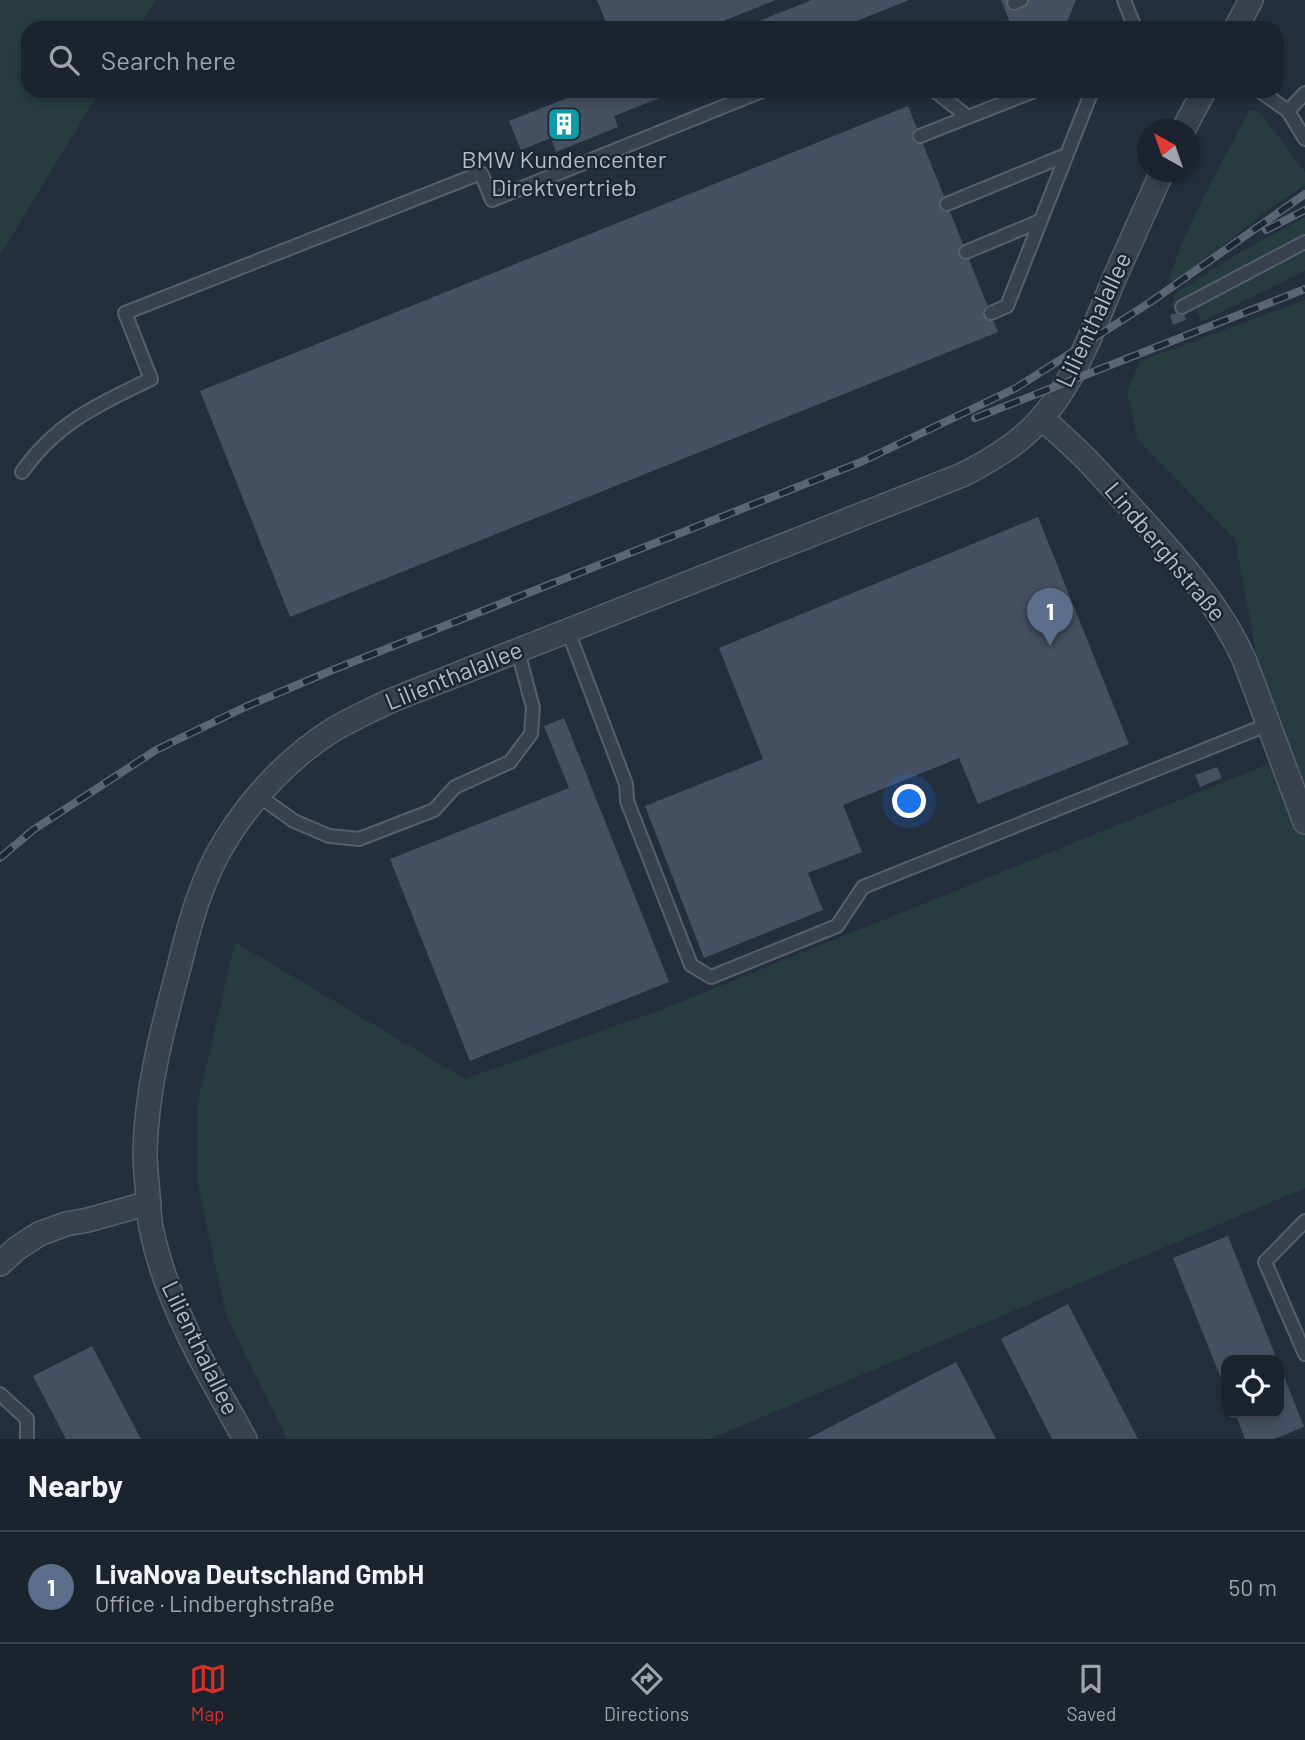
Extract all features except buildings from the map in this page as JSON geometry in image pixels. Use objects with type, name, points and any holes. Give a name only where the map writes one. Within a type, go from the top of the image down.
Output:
[{"type":"street","points":[[1240,21],[1251,0]]},
{"type":"street","points":[[1189,119],[1200,98]]},
{"type":"street","name":"Lilienthalallee","points":[[245,1439],[183,1324],[171,1296],[151,1230],[145,1155],[162,1028],[189,927],[205,880],[227,838],[283,769],[306,749],[358,716],[962,475],[988,462],[1015,443],[1042,418],[1067,383],[1087,344],[1133,233],[1158,182]]},
{"type":"street","name":"Lindberghstraße","points":[[1042,418],[1084,457],[1126,502],[1177,559],[1217,610],[1233,635],[1305,822]]},
{"type":"street","points":[[0,1264],[16,1249],[39,1234],[66,1224],[149,1203]]},
{"type":"lane","points":[[1124,0],[1132,21]]},
{"type":"lane","points":[[1289,111],[1305,93]]},
{"type":"lane","points":[[22,472],[34,456],[70,422],[151,379],[125,313],[481,173],[492,200],[745,98]]},
{"type":"lane","points":[[944,98],[968,117]]},
{"type":"lane","points":[[920,136],[1016,98]]},
{"type":"lane","points":[[990,313],[1007,306],[1088,98]]},
{"type":"lane","points":[[1270,98],[1289,111],[1305,139]]},
{"type":"lane","points":[[947,204],[1066,155]]},
{"type":"lane","points":[[966,251],[1040,221]]},
{"type":"lane","points":[[1182,307],[1305,242]]},
{"type":"lane","points":[[568,631],[626,784],[627,801],[691,965],[711,977],[837,926],[863,887],[1269,724]]},
{"type":"lane","points":[[259,796],[294,821],[329,836],[359,839],[434,810],[455,787],[510,762],[531,734],[533,708],[518,650]]},
{"type":"lane","points":[[1305,1222],[1265,1262],[1305,1354]]},
{"type":"lane","points":[[0,1394],[27,1419],[27,1439]]},
{"type":"green space","points":[[0,0],[156,0],[143,21],[21,21],[21,98],[96,98],[0,255]]},
{"type":"green space","points":[[1250,109],[1261,114],[1305,172],[1305,185],[1269,209],[1178,280],[1168,281],[1195,215]]},
{"type":"green space","points":[[1305,217],[1305,236],[1170,308],[1176,293],[1228,259]]},
{"type":"green space","points":[[1305,248],[1305,271],[1201,322],[1195,306]]},
{"type":"green space","points":[[1305,300],[1305,1188],[710,1439],[287,1439],[226,1315],[198,1184],[198,1102],[235,942],[465,1079],[663,1009],[1276,761],[1235,539],[1138,440],[1127,392],[1140,361]]},
{"type":"railway","points":[[0,858],[33,830],[156,750],[245,707],[861,462],[1016,388],[1149,303],[1305,194]]},
{"type":"railway","points":[[1266,230],[1305,210]]},
{"type":"railway","points":[[975,418],[1305,289]]},
{"type":"place","name":"BMW Kundencenter Direktvertrieb","points":[[564,124]]},
{"type":"place","name":"LivaNova Deutschland GmbH","points":[[1050,646]]}]
